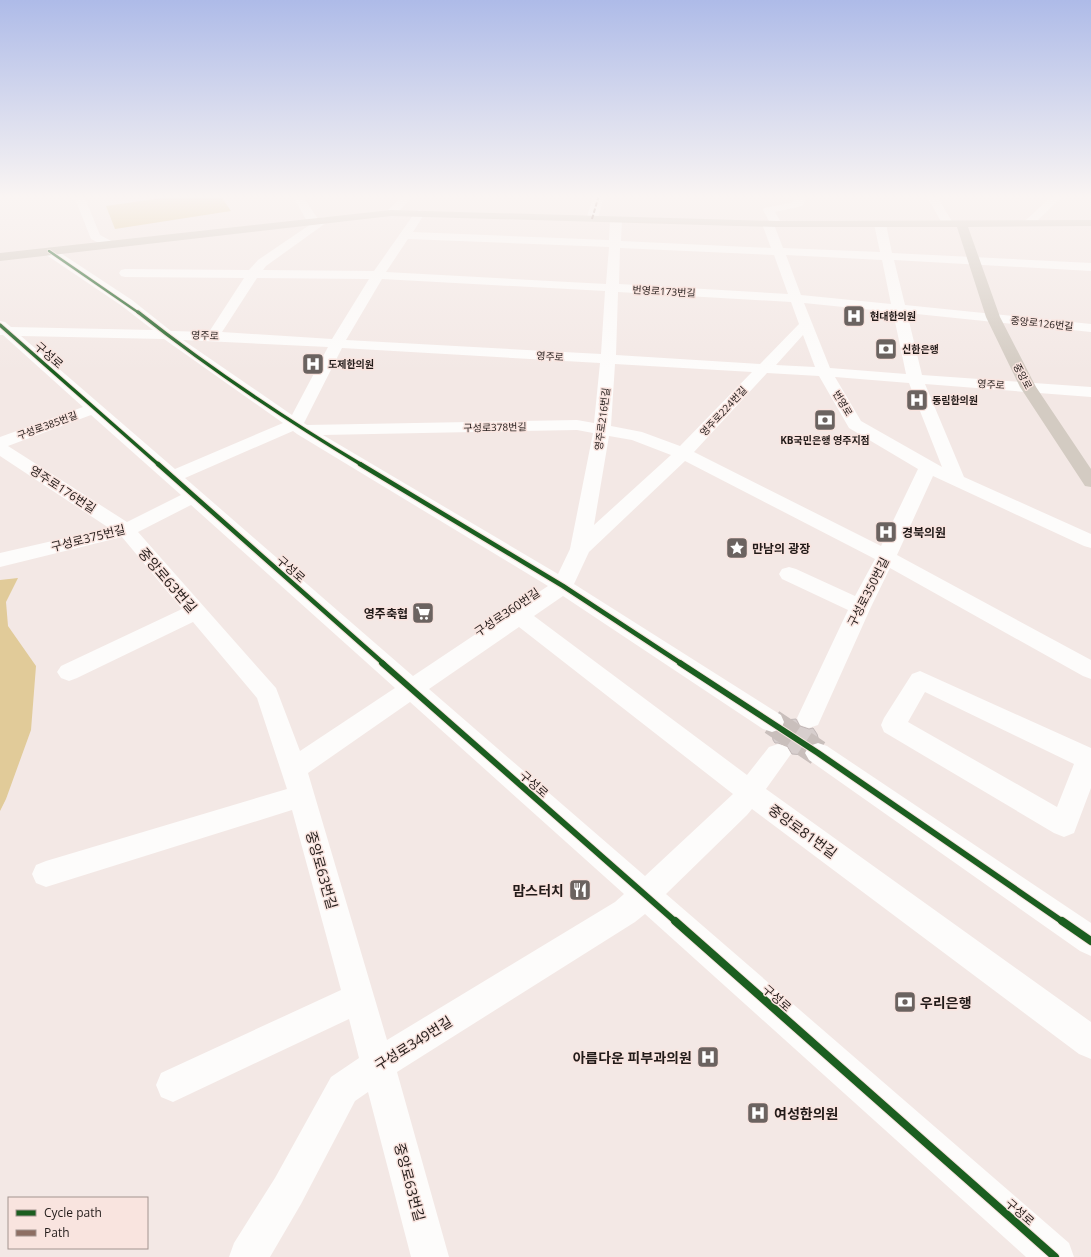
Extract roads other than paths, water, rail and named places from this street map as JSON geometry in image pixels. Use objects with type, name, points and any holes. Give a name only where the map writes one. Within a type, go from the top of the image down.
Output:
[{"type":"main road","points":[[0,257],[28,254]]},
{"type":"main road","name":"중앙로","points":[[972,254],[993,317],[1028,387],[1091,482]]},
{"type":"street","points":[[54,254],[127,303],[166,334],[299,427],[563,586],[772,722]]},
{"type":"street","points":[[119,254],[125,274],[127,303]]},
{"type":"street","points":[[213,336],[253,274],[262,263],[275,254]]},
{"type":"street","points":[[299,427],[337,343],[392,254]]},
{"type":"street","name":"영주로216번길","points":[[580,549],[602,429],[614,254]]},
{"type":"street","name":"번영로","points":[[780,254],[824,372],[855,424],[928,467],[1091,542]]},
{"type":"street","points":[[824,254],[974,260],[1091,268]]},
{"type":"street","points":[[888,256],[915,379],[956,480]]},
{"type":"street","name":"번영로173번길","points":[[125,274],[378,275],[796,298]]},
{"type":"street","points":[[796,298],[993,317]]},
{"type":"street","name":"중앙로126번길","points":[[993,317],[1091,328]]},
{"type":"street","points":[[763,368],[806,324]]},
{"type":"street","name":"영주로","points":[[2,329],[166,334],[337,343],[763,368],[1091,392]]},
{"type":"street","name":"구성로","points":[[2,329],[412,688],[1055,1257]]},
{"type":"street","name":"영주로224번길","points":[[683,453],[763,368]]},
{"type":"street","name":"구성로385번길","points":[[0,443],[94,408]]},
{"type":"street","name":"구성로378번길","points":[[172,477],[299,427],[577,426],[602,429],[636,436],[683,453],[886,557],[1091,670]]},
{"type":"street","name":"영주로176번길","points":[[0,448],[126,530]]},
{"type":"street","points":[[563,586],[580,549],[683,453]]},
{"type":"street","name":"구성로350번길","points":[[809,718],[860,607],[886,557],[928,467]]},
{"type":"street","name":"구성로375번길","points":[[0,560],[126,530],[194,496]]},
{"type":"street","name":"중앙로63번길","points":[[126,530],[268,694],[298,782],[378,1065],[430,1257]]},
{"type":"street","points":[[789,574],[860,607]]},
{"type":"street","name":"구성로360번길","points":[[412,688],[563,586]]},
{"type":"street","points":[[69,672],[196,611]]},
{"type":"street","name":"중앙로81번길","points":[[519,616],[750,792],[1091,1042]]},
{"type":"street","points":[[920,680],[1090,759],[1064,825],[893,725],[920,680]]},
{"type":"street","points":[[46,874],[298,782],[412,688]]},
{"type":"street","points":[[818,753],[1091,942]]},
{"type":"street","points":[[645,895],[738,807],[778,754]]},
{"type":"street","name":"구성로349번길","points":[[248,1257],[288,1191],[342,1089],[378,1065],[618,916],[645,895]]},
{"type":"street","points":[[173,1085],[359,998]]},
{"type":"tunnel","points":[[772,722],[818,753]]},
{"type":"place","name":"현대한의원","points":[[854,316]]},
{"type":"place","name":"신한은행","points":[[886,349]]},
{"type":"place","name":"도제한의원","points":[[313,364]]},
{"type":"place","name":"동림한의원","points":[[917,400]]},
{"type":"place","name":"KB국민은행 영주지점","points":[[825,420]]},
{"type":"place","name":"경북의원","points":[[886,532]]},
{"type":"place","name":"만남의 광장","points":[[737,548]]},
{"type":"place","name":"영주축협","points":[[423,613]]},
{"type":"place","name":"맘스터치","points":[[580,890]]},
{"type":"place","name":"우리은행","points":[[905,1002]]},
{"type":"place","name":"아름다운 피부과의원","points":[[708,1057]]},
{"type":"place","name":"여성한의원","points":[[758,1113]]}]
